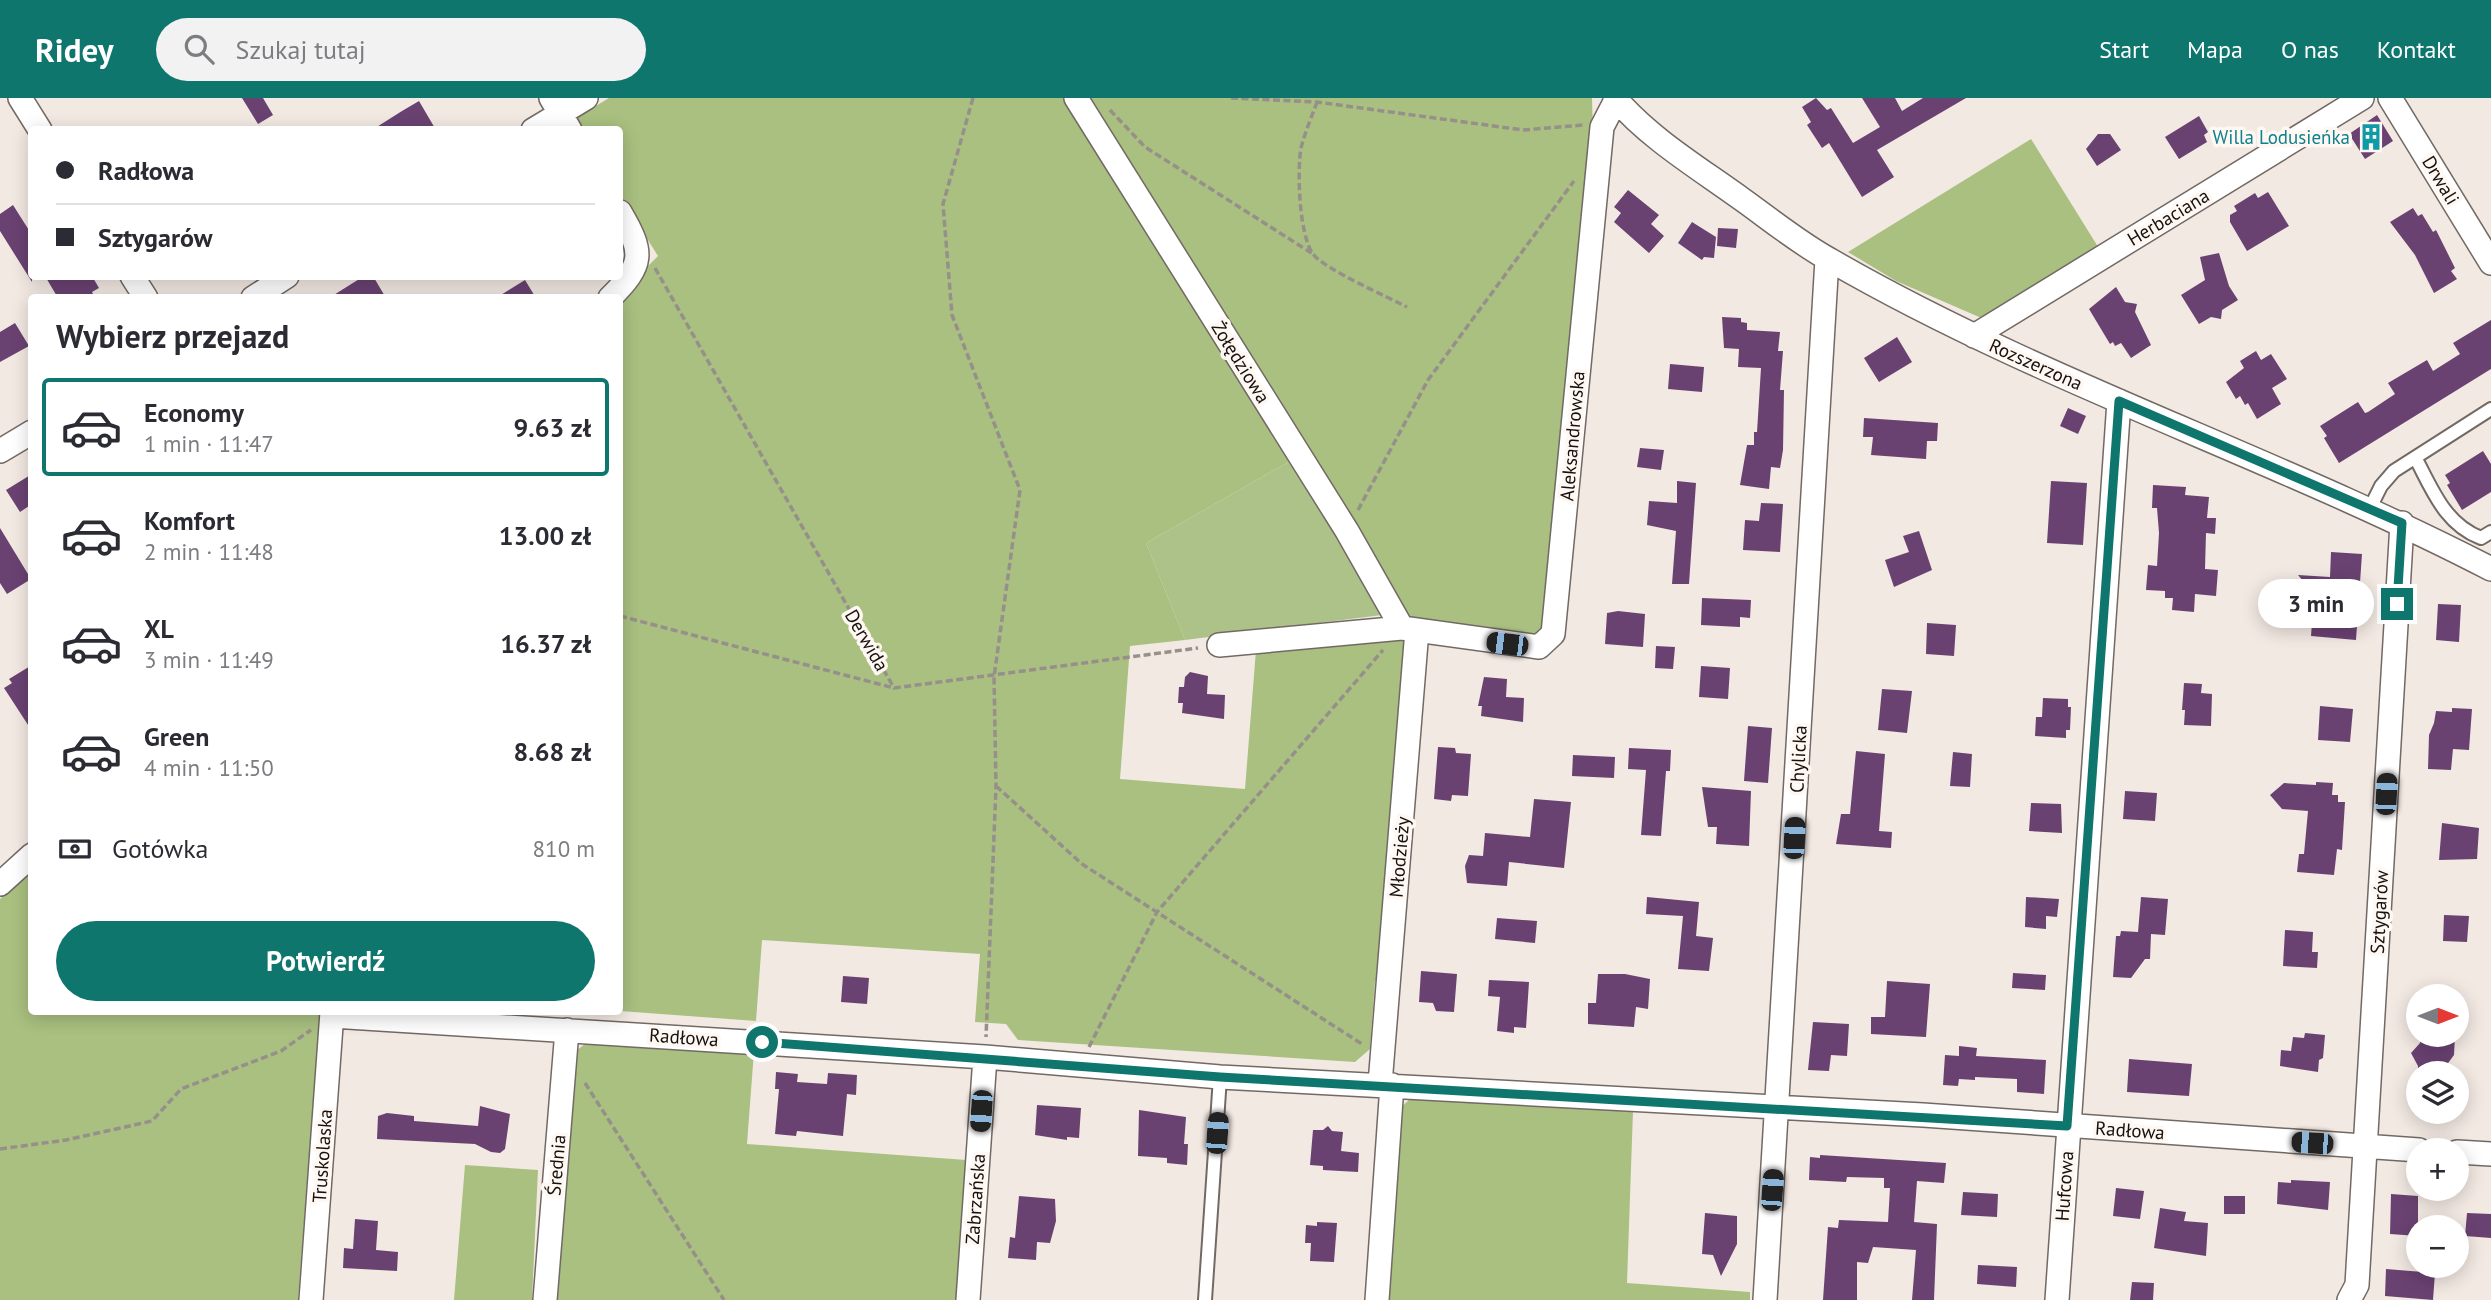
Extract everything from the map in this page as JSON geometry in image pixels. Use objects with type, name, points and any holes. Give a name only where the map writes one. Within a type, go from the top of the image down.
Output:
[{"type":"street","points":[[20,98],[38,126]]},
{"type":"street","points":[[540,126],[586,98]]},
{"type":"street","name":"Żołędziowa","points":[[1076,98],[1410,629]]},
{"type":"street","name":"Herbaciana","points":[[1975,336],[2362,98]]},
{"type":"street","name":"Drwali","points":[[2390,98],[2491,263]]},
{"type":"street","name":"Rozszerzona","points":[[1615,99],[1662,142],[1827,259],[1975,336],[2402,523],[2491,569]]},
{"type":"street","name":"Aleksandrowska","points":[[1410,629],[1532,647],[1539,647],[1553,634],[1602,127],[1615,99]]},
{"type":"street","points":[[614,294],[630,278],[638,257],[634,236],[623,217]]},
{"type":"street","name":"Chylicka","points":[[1765,1300],[1827,259]]},
{"type":"street","points":[[259,294],[282,280]]},
{"type":"street","name":"Hufcowa","points":[[2057,1300],[2119,401]]},
{"type":"street","points":[[0,451],[28,434]]},
{"type":"street","name":"Sztygarów","points":[[2349,1300],[2357,1285],[2402,523]]},
{"type":"street","points":[[1219,645],[1410,629]]},
{"type":"street","name":"Młodzieży","points":[[1377,1300],[1386,1085],[1383,1051],[1410,629]]},
{"type":"street","points":[[0,884],[28,859]]},
{"type":"street","name":"Truskolaska","points":[[311,1300],[332,1015]]},
{"type":"street","name":"Radłowa","points":[[341,1015],[566,1041],[985,1057],[1220,1077],[1778,1107],[2406,1149]]},
{"type":"street","name":"Średnia","points":[[545,1300],[566,1041]]},
{"type":"street","name":"Zabrzańska","points":[[968,1300],[985,1057]]},
{"type":"street","points":[[2469,1153],[2491,1154]]},
{"type":"lane","points":[[2374,500],[2387,477],[2491,409]]},
{"type":"lane","points":[[2416,459],[2443,510],[2468,533],[2481,538],[2491,532]]},
{"type":"lane","points":[[1205,1300],[1220,1077]]},
{"type":"path","points":[[973,98],[943,204],[952,315],[1020,490],[994,677],[996,786],[985,1057]]},
{"type":"path","points":[[1231,98],[1318,102],[1523,130],[1589,124],[1602,127]]},
{"type":"path","points":[[1313,254],[1303,225],[1301,148],[1318,102]]},
{"type":"path","points":[[1108,108],[1145,147],[1353,280],[1407,307]]},
{"type":"path","points":[[1347,531],[1428,380],[1576,179]]},
{"type":"path","name":"Derwida","points":[[638,257],[655,268],[665,282],[673,302],[894,688],[994,677],[1219,645]]},
{"type":"path","points":[[623,617],[894,688]]},
{"type":"path","points":[[1080,1065],[1157,912],[1410,629]]},
{"type":"path","points":[[996,786],[1082,864],[1371,1050],[1383,1051]]},
{"type":"path","points":[[0,1149],[66,1140],[152,1121],[181,1090],[281,1051],[331,1015]]},
{"type":"path","points":[[566,1041],[723,1300]]},
{"type":"green space","points":[[609,98],[1068,98],[1292,460],[1146,543],[1185,640],[1130,646],[1120,779],[1245,789],[1256,650],[1411,634],[1383,981],[1375,981],[1370,1049],[1355,1062],[1018,1040],[1006,1024],[975,1022],[980,954],[762,940],[756,1021],[623,1011],[623,294],[620,294],[658,256],[623,201],[623,126],[575,126],[571,121]]},
{"type":"green space","points":[[1085,98],[1592,98],[1593,135],[1541,635],[1411,623]]},
{"type":"green space","points":[[2031,139],[2100,250],[1986,320],[1896,281],[1848,252]]},
{"type":"green space","points":[[1292,460],[1382,615],[1185,640],[1146,543]]},
{"type":"green space","points":[[28,872],[28,1015],[320,1015],[298,1300],[0,1300],[0,899]]},
{"type":"green space","points":[[585,1044],[754,1051],[747,1144],[966,1160],[956,1300],[553,1300],[568,1057]]},
{"type":"green space","points":[[1411,1098],[1633,1111],[1627,1283],[1750,1292],[1750,1300],[1383,1300],[1397,1111]]},
{"type":"green space","points":[[465,1165],[538,1170],[532,1300],[454,1300]]},
{"type":"building","points":[[242,98],[263,98],[273,115],[258,124]]},
{"type":"building","points":[[1816,98],[1827,110],[1831,108],[1853,143],[1880,127],[1862,98],[1895,98],[1902,111],[1923,98],[1966,98],[1877,150],[1894,177],[1862,197],[1829,143],[1822,148],[1807,125],[1811,122],[1802,107]]},
{"type":"building","points":[[419,101],[434,126],[378,126]]},
{"type":"building","name":"Willa Lodusieńka","points":[[2377,115],[2393,141],[2365,159],[2349,134]]},
{"type":"building","points":[[2199,116],[2208,132],[2204,135],[2207,142],[2179,159],[2165,137]]},
{"type":"building","points":[[2098,134],[2110,134],[2121,150],[2097,166],[2086,149]]},
{"type":"building","points":[[1628,190],[1659,215],[1651,224],[1664,236],[1649,253],[1614,222],[1621,213],[1614,207]]},
{"type":"building","points":[[2268,192],[2289,226],[2247,251],[2230,222],[2230,215],[2237,211],[2234,206],[2255,193],[2258,198]]},
{"type":"building","points":[[13,205],[28,229],[28,276],[0,231],[0,214]]},
{"type":"building","points":[[2413,208],[2418,216],[2422,214],[2433,232],[2436,230],[2455,268],[2451,271],[2457,279],[2434,293],[2415,255],[2390,222]]},
{"type":"building","points":[[1692,222],[1716,237],[1714,258],[1704,257],[1702,260],[1678,243]]},
{"type":"building","points":[[1718,228],[1738,229],[1736,248],[1717,246]]},
{"type":"building","points":[[2219,253],[2229,286],[2238,300],[2222,310],[2221,319],[2211,317],[2199,324],[2181,295],[2205,280],[2200,257]]},
{"type":"building","points":[[47,280],[94,280],[99,288],[92,292],[93,294],[56,294]]},
{"type":"building","points":[[358,280],[375,280],[384,294],[335,294]]},
{"type":"building","points":[[525,280],[534,294],[502,294]]},
{"type":"building","points":[[2116,287],[2125,302],[2137,304],[2135,312],[2151,345],[2131,358],[2121,343],[2115,346],[2113,342],[2110,344],[2089,309]]},
{"type":"building","points":[[1722,317],[1741,318],[1741,322],[1747,323],[1747,330],[1780,332],[1778,351],[1783,351],[1780,390],[1784,390],[1783,450],[1780,468],[1771,467],[1769,489],[1740,485],[1747,445],[1754,445],[1754,432],[1757,432],[1761,368],[1738,367],[1739,349],[1724,348]]},
{"type":"building","points":[[2491,320],[2491,369],[2339,463],[2320,426],[2358,402],[2365,413],[2368,412],[2395,394],[2388,383],[2427,360],[2433,371],[2460,354],[2453,343]]},
{"type":"building","points":[[15,323],[28,347],[0,362],[0,332]]},
{"type":"building","points":[[1897,337],[1912,362],[1879,382],[1864,358]]},
{"type":"building","points":[[2256,351],[2261,360],[2271,354],[2287,379],[2272,388],[2281,404],[2257,419],[2248,403],[2245,405],[2240,396],[2236,399],[2226,382],[2244,368],[2240,361]]},
{"type":"building","points":[[1670,364],[1704,367],[1702,392],[1668,389]]},
{"type":"building","points":[[2068,408],[2086,416],[2078,434],[2060,426]]},
{"type":"building","points":[[1864,418],[1938,423],[1937,441],[1927,441],[1926,459],[1871,455],[1873,437],[1863,437]]},
{"type":"building","points":[[1640,448],[1664,450],[1661,470],[1637,467]]},
{"type":"building","points":[[2483,451],[2491,464],[2491,492],[2462,510],[2447,485],[2450,483],[2445,475]]},
{"type":"building","points":[[28,476],[28,507],[20,512],[6,490]]},
{"type":"building","points":[[1677,481],[1696,483],[1689,584],[1672,584],[1676,531],[1647,525],[1649,501],[1677,503]]},
{"type":"building","points":[[2051,481],[2087,483],[2083,545],[2047,543]]},
{"type":"building","points":[[2153,485],[2186,487],[2185,495],[2209,497],[2207,518],[2216,518],[2215,534],[2206,533],[2205,569],[2218,570],[2216,596],[2195,594],[2194,612],[2172,610],[2173,598],[2165,598],[2165,591],[2146,590],[2148,565],[2157,566],[2159,533],[2157,508],[2152,508]]},
{"type":"building","points":[[1761,503],[1783,504],[1780,552],[1743,550],[1745,520],[1759,521]]},
{"type":"building","points":[[0,528],[28,574],[28,581],[7,594],[0,583]]},
{"type":"building","points":[[1919,531],[1932,570],[1894,587],[1885,560],[1909,552],[1903,536]]},
{"type":"building","points":[[2331,552],[2362,554],[2356,640],[2311,636],[2314,594],[2298,575],[2330,577]]},
{"type":"building","points":[[1702,598],[1751,600],[1750,618],[1740,617],[1740,627],[1701,625]]},
{"type":"building","points":[[2438,604],[2461,605],[2459,642],[2436,640]]},
{"type":"building","points":[[1618,611],[1645,614],[1643,647],[1605,644],[1607,613]]},
{"type":"building","points":[[1927,623],[1956,625],[1954,656],[1926,654]]},
{"type":"building","points":[[1656,646],[1675,647],[1673,669],[1655,668]]},
{"type":"building","points":[[1701,666],[1730,668],[1728,699],[1699,697]]},
{"type":"building","points":[[28,667],[28,725],[4,688],[12,683],[9,679]]},
{"type":"building","points":[[1190,672],[1208,676],[1207,694],[1225,695],[1224,719],[1182,713],[1183,703],[1178,703],[1179,687],[1184,687],[1185,677]]},
{"type":"building","points":[[1484,677],[1507,679],[1506,697],[1524,698],[1523,722],[1481,716],[1482,706],[1478,706]]},
{"type":"building","points":[[2184,683],[2202,684],[2201,693],[2212,694],[2211,726],[2184,725]]},
{"type":"building","points":[[1882,689],[1912,691],[1907,733],[1878,730]]},
{"type":"building","points":[[2043,698],[2068,699],[2068,707],[2071,707],[2070,730],[2066,730],[2066,738],[2035,736],[2036,717],[2042,717]]},
{"type":"building","points":[[2320,706],[2353,709],[2350,742],[2318,740]]},
{"type":"building","points":[[2452,708],[2472,709],[2469,750],[2453,749],[2451,770],[2428,769],[2429,735],[2436,711],[2452,712]]},
{"type":"building","points":[[1748,726],[1772,728],[1768,783],[1744,781]]},
{"type":"building","points":[[1438,747],[1455,748],[1456,753],[1471,754],[1468,796],[1452,795],[1451,801],[1434,799]]},
{"type":"building","points":[[1629,748],[1671,750],[1670,771],[1666,771],[1661,836],[1641,835],[1646,770],[1628,769]]},
{"type":"building","points":[[1856,751],[1885,754],[1879,831],[1892,832],[1891,848],[1836,844],[1841,814],[1850,814]]},
{"type":"building","points":[[1953,752],[1972,754],[1970,787],[1950,786]]},
{"type":"building","points":[[1573,755],[1615,757],[1614,778],[1572,776]]},
{"type":"building","points":[[2316,782],[2333,783],[2332,795],[2338,795],[2338,802],[2345,802],[2342,850],[2337,849],[2334,875],[2297,872],[2299,854],[2304,854],[2308,811],[2282,809],[2270,795],[2284,783],[2316,785]]},
{"type":"building","points":[[1702,787],[1751,791],[1749,846],[1716,844],[1717,827],[1708,827]]},
{"type":"building","points":[[2125,791],[2157,793],[2155,821],[2123,819]]},
{"type":"building","points":[[1534,799],[1571,802],[1564,868],[1509,862],[1507,886],[1467,883],[1465,866],[1469,855],[1483,856],[1485,833],[1530,837]]},
{"type":"building","points":[[2031,803],[2061,804],[2062,833],[2029,831]]},
{"type":"building","points":[[2442,823],[2479,828],[2477,859],[2439,860]]},
{"type":"building","points":[[1647,897],[1699,902],[1696,936],[1713,938],[1709,971],[1678,969],[1683,916],[1646,914]]},
{"type":"building","points":[[2026,897],[2059,899],[2057,917],[2046,916],[2046,929],[2025,927]]},
{"type":"building","points":[[2141,897],[2168,899],[2165,935],[2151,934],[2150,959],[2145,959],[2131,978],[2113,977],[2116,936],[2120,936],[2121,931],[2138,932]]},
{"type":"building","points":[[2444,915],[2469,916],[2467,942],[2443,941]]},
{"type":"building","points":[[1497,918],[1537,921],[1535,943],[1495,939]]},
{"type":"building","points":[[2285,930],[2313,932],[2312,952],[2318,952],[2317,968],[2283,966]]},
{"type":"building","points":[[1421,971],[1457,974],[1454,1012],[1436,1011],[1433,1003],[1419,1002]]},
{"type":"building","points":[[2013,973],[2046,975],[2045,990],[2012,988]]},
{"type":"building","points":[[1598,974],[1625,974],[1650,979],[1648,1009],[1636,1007],[1634,1027],[1588,1024],[1588,1003],[1596,1003]]},
{"type":"building","points":[[843,976],[869,978],[867,1004],[841,1002]]},
{"type":"building","points":[[1489,980],[1529,982],[1526,1028],[1514,1027],[1514,1033],[1497,1031],[1500,997],[1488,996]]},
{"type":"building","points":[[1887,981],[1930,984],[1926,1037],[1871,1034],[1871,1017],[1885,1017]]},
{"type":"building","points":[[1813,1022],[1849,1024],[1847,1056],[1831,1055],[1829,1071],[1808,1070]]},
{"type":"building","points":[[2305,1033],[2325,1035],[2323,1058],[2319,1060],[2318,1072],[2280,1066],[2281,1050],[2291,1051],[2293,1037],[2304,1038]]},
{"type":"building","points":[[1959,1046],[1977,1048],[1976,1056],[2046,1060],[2044,1094],[2017,1092],[2017,1079],[1975,1077],[1975,1080],[1959,1079],[1958,1086],[1943,1085],[1945,1055],[1959,1056]]},
{"type":"building","points":[[2416,1047],[2454,1047],[2454,1055],[2450,1061],[2415,1061],[2411,1053]]},
{"type":"building","points":[[2129,1059],[2192,1064],[2189,1096],[2127,1092]]},
{"type":"building","points":[[776,1072],[798,1074],[797,1082],[827,1084],[828,1073],[857,1075],[856,1095],[847,1094],[843,1136],[797,1131],[796,1136],[775,1134],[779,1089],[775,1089]]},
{"type":"building","points":[[1037,1105],[1081,1108],[1079,1138],[1067,1137],[1067,1140],[1035,1135]]},
{"type":"building","points":[[480,1106],[510,1114],[505,1149],[500,1153],[491,1152],[475,1144],[377,1139],[378,1116],[387,1113],[414,1116],[414,1121],[478,1126]]},
{"type":"building","points":[[1139,1110],[1186,1117],[1184,1144],[1188,1144],[1187,1165],[1167,1163],[1167,1158],[1138,1156]]},
{"type":"building","points":[[1328,1126],[1332,1131],[1343,1132],[1341,1151],[1359,1153],[1358,1172],[1323,1170],[1323,1166],[1310,1165],[1313,1130],[1323,1130]]},
{"type":"building","points":[[1820,1155],[1946,1163],[1944,1183],[1917,1181],[1914,1222],[1937,1224],[1934,1300],[1912,1300],[1916,1250],[1873,1247],[1868,1263],[1857,1262],[1857,1300],[1823,1300],[1828,1227],[1838,1228],[1839,1220],[1888,1222],[1890,1188],[1884,1188],[1884,1178],[1847,1177],[1846,1182],[1809,1180],[1810,1157],[1820,1158]]},
{"type":"building","points":[[2291,1180],[2330,1182],[2328,1210],[2277,1204],[2278,1182],[2291,1183]]},
{"type":"building","points":[[2116,1188],[2144,1191],[2140,1219],[2113,1216]]},
{"type":"building","points":[[1963,1192],[1998,1194],[1997,1217],[1961,1215]]},
{"type":"building","points":[[2391,1194],[2406,1195],[2406,1201],[2418,1201],[2418,1215],[2406,1215],[2406,1235],[2390,1234]]},
{"type":"building","points":[[1019,1196],[1055,1199],[1056,1221],[1050,1243],[1037,1242],[1036,1260],[1008,1258],[1010,1237],[1015,1238]]},
{"type":"building","points":[[2224,1196],[2245,1196],[2245,1214],[2224,1214]]},
{"type":"building","points":[[2160,1208],[2186,1212],[2184,1221],[2208,1223],[2206,1256],[2154,1248]]},
{"type":"building","points":[[1705,1213],[1737,1216],[1737,1244],[1721,1276],[1713,1255],[1702,1254]]},
{"type":"building","points":[[2491,1214],[2491,1238],[2469,1236],[2469,1215],[2467,1215]]},
{"type":"building","points":[[355,1219],[378,1221],[376,1250],[398,1252],[397,1271],[343,1268],[344,1248],[353,1249]]},
{"type":"building","points":[[1317,1222],[1337,1223],[1334,1262],[1310,1261],[1311,1243],[1305,1243],[1306,1225],[1317,1226]]},
{"type":"building","points":[[1978,1265],[2017,1267],[2016,1287],[1977,1284]]},
{"type":"building","points":[[2386,1269],[2406,1271],[2406,1278],[2435,1278],[2433,1300],[2385,1296]]},
{"type":"building","points":[[2132,1282],[2154,1283],[2153,1300],[2130,1300]]},
{"type":"place","name":"Willa Lodusieńka","points":[[2371,137]]},
{"type":"route","points":[[762,1042],[1220,1077],[1923,1115],[2067,1126],[2119,401],[2402,523],[2397,604]]}]
